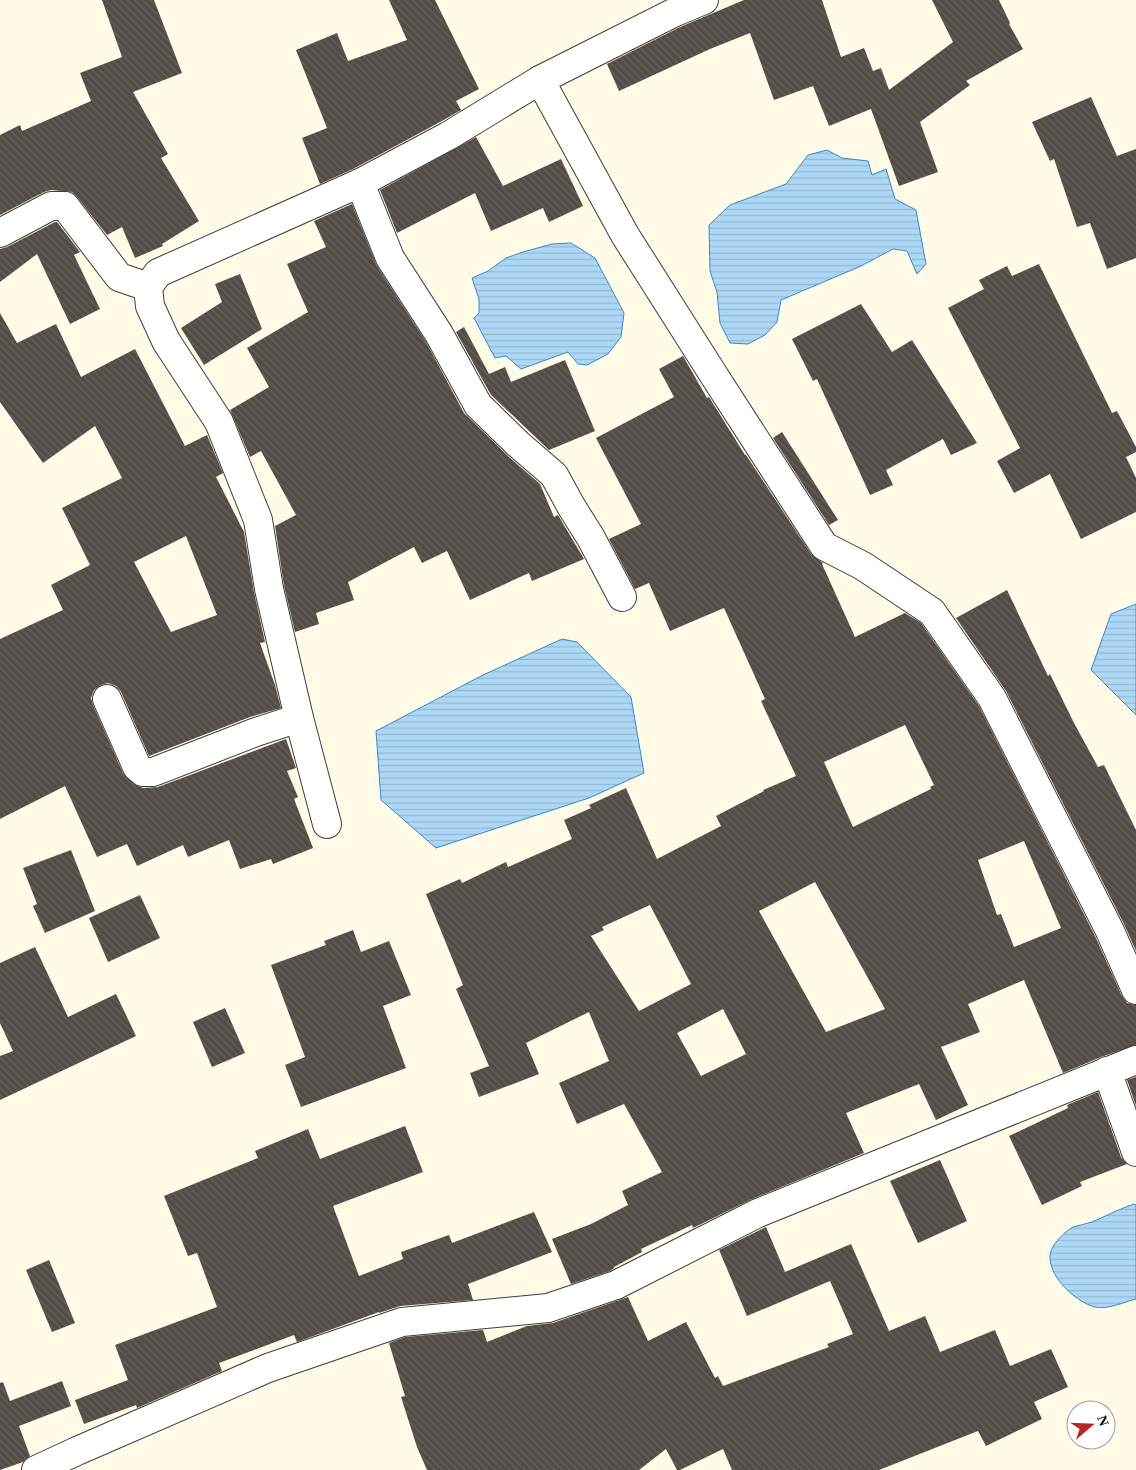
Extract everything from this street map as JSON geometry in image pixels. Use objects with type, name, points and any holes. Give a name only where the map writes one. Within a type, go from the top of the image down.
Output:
[{"type":"street","points":[[327,824],[299,718],[269,589],[258,520],[219,422],[166,341],[150,306],[148,287],[158,273],[360,183],[448,136],[540,80],[673,13],[704,0]]},
{"type":"street","points":[[540,80],[625,235],[714,377],[824,546],[863,566],[932,612],[992,698],[1110,932],[1136,990]]},
{"type":"street","points":[[360,183],[390,258],[439,334],[478,405],[518,444],[554,475],[622,596]]},
{"type":"street","points":[[0,233],[51,206],[66,206],[119,277],[148,287]]},
{"type":"street","points":[[107,699],[137,767],[144,772],[153,772],[256,732],[299,718]]},
{"type":"street","points":[[36,1470],[268,1368],[402,1322],[548,1308],[616,1285],[758,1214],[1136,1060]]},
{"type":"street","points":[[1107,1071],[1136,1152]]},
{"type":"water","points":[[827,150],[842,158],[868,161],[872,175],[886,169],[895,199],[916,210],[926,264],[917,274],[907,251],[893,249],[861,266],[781,300],[777,322],[765,335],[748,344],[730,343],[720,323],[717,292],[710,271],[709,225],[730,205],[786,184],[808,155]]},
{"type":"water","points":[[571,243],[595,258],[624,313],[621,337],[608,354],[587,365],[578,364],[568,352],[521,369],[506,356],[495,358],[474,318],[479,313],[479,299],[472,278],[488,271],[506,258],[552,244]]},
{"type":"water","points":[[1136,604],[1136,715],[1091,670],[1111,614]]},
{"type":"water","points":[[562,639],[577,642],[631,697],[644,773],[589,798],[436,848],[381,800],[376,731],[483,675]]},
{"type":"water","points":[[1134,1204],[1136,1205],[1136,1299],[1100,1308],[1087,1304],[1069,1291],[1054,1273],[1050,1254],[1054,1245],[1062,1235],[1073,1227],[1092,1222]]},
{"type":"building","points":[[102,0],[154,0],[182,73],[133,92],[168,154],[161,158],[199,221],[162,244],[163,246],[135,258],[122,227],[107,235],[72,192],[51,190],[44,192],[0,215],[0,135],[20,125],[22,131],[91,101],[80,73],[122,57]]},
{"type":"building","points":[[389,0],[435,0],[479,89],[456,101],[461,110],[353,169],[320,184],[302,138],[327,128],[296,50],[337,33],[348,61],[407,40]]},
{"type":"building","points":[[744,0],[822,0],[841,57],[864,48],[873,71],[881,68],[889,90],[953,42],[932,0],[999,0],[1009,24],[1023,49],[966,81],[970,85],[920,122],[938,172],[899,186],[871,109],[829,126],[813,86],[774,100],[750,33],[710,49],[619,91],[607,64],[680,27]]},
{"type":"building","points":[[1091,97],[1117,156],[1136,149],[1136,258],[1107,269],[1090,223],[1077,227],[1054,159],[1050,161],[1032,122]]},
{"type":"building","points":[[476,137],[503,186],[561,159],[583,206],[549,222],[543,208],[491,231],[475,193],[397,233],[380,190]]},
{"type":"building","points":[[352,204],[377,266],[426,342],[464,413],[540,484],[554,517],[558,515],[584,559],[532,581],[529,573],[470,600],[447,551],[422,563],[414,547],[348,582],[354,600],[316,613],[319,624],[295,632],[284,586],[275,526],[296,515],[261,451],[250,457],[230,410],[269,387],[247,348],[308,312],[287,264],[326,247],[314,221]]},
{"type":"building","points":[[57,222],[80,252],[74,255],[100,309],[70,324],[37,254],[0,282],[0,249]]},
{"type":"building","points":[[1039,264],[1112,413],[1117,411],[1136,447],[1136,452],[1126,457],[1136,478],[1136,512],[1081,539],[1050,474],[1014,493],[997,461],[1020,448],[948,308],[984,289],[979,280],[1007,266],[1012,276]]},
{"type":"building","points":[[240,274],[262,329],[204,365],[181,328],[222,302],[215,284]]},
{"type":"building","points":[[861,304],[892,352],[912,340],[977,443],[951,455],[943,439],[886,470],[893,485],[870,495],[817,379],[813,381],[792,339]]},
{"type":"building","points":[[0,313],[17,343],[56,324],[81,377],[135,349],[185,446],[207,435],[223,473],[216,477],[244,532],[265,642],[260,643],[281,708],[250,717],[149,756],[121,692],[116,686],[108,683],[101,685],[94,690],[91,698],[123,773],[134,784],[143,788],[158,787],[286,739],[296,768],[287,771],[298,797],[294,799],[313,848],[273,864],[271,859],[240,869],[229,840],[188,857],[183,845],[137,866],[127,844],[97,857],[65,786],[0,819],[0,639],[63,610],[51,585],[90,565],[62,508],[122,478],[95,426],[43,463],[0,402]],"holes":[[[186,536],[217,615],[171,632],[134,562]]]},
{"type":"building","points":[[464,327],[489,374],[505,367],[511,382],[565,360],[595,431],[549,450],[491,395],[456,332]]},
{"type":"building","points":[[683,356],[707,398],[709,397],[811,554],[823,563],[855,637],[905,613],[921,623],[979,706],[1096,938],[1122,996],[1127,1003],[1136,1005],[1136,1045],[1063,1073],[1024,980],[968,1004],[980,1032],[941,1047],[968,1105],[936,1120],[919,1084],[846,1113],[864,1153],[752,1199],[693,1228],[692,1225],[641,1249],[642,1252],[610,1271],[571,1284],[552,1239],[591,1224],[628,1205],[622,1191],[662,1172],[624,1104],[577,1124],[559,1083],[609,1061],[589,1012],[526,1043],[539,1074],[479,1097],[470,1073],[489,1066],[456,989],[463,985],[426,894],[460,879],[462,883],[506,862],[508,867],[572,839],[564,820],[591,808],[589,805],[626,788],[657,859],[721,826],[716,816],[763,790],[796,776],[761,701],[765,699],[724,608],[670,631],[649,583],[635,589],[609,539],[641,524],[596,438],[674,397],[659,369]],"holes":[[[905,725],[934,785],[930,787],[931,789],[853,827],[824,762]],[[1024,841],[1061,928],[1014,947],[1001,914],[997,915],[978,860]],[[815,882],[885,1009],[826,1032],[759,911]],[[650,905],[691,984],[639,1011],[591,936],[604,930],[602,927]],[[723,1009],[746,1054],[701,1076],[677,1033]]]},
{"type":"building","points":[[782,432],[838,520],[829,525],[773,438]]},
{"type":"building","points":[[1007,590],[1048,676],[1050,674],[1098,767],[1104,765],[1136,830],[1136,951],[1006,691],[956,618]]},
{"type":"building","points":[[71,850],[95,911],[45,933],[33,906],[37,904],[23,868]]},
{"type":"building","points":[[140,895],[160,938],[108,962],[89,918]]},
{"type":"building","points":[[353,930],[361,952],[389,941],[411,995],[383,1006],[406,1068],[301,1107],[285,1065],[305,1057],[271,965],[326,945],[324,941]]},
{"type":"building","points":[[35,947],[68,1017],[116,994],[136,1036],[0,1100],[0,1056],[13,1051],[0,1023],[0,963]]},
{"type":"building","points":[[225,1008],[245,1053],[212,1067],[193,1022]]},
{"type":"building","points":[[1136,1077],[1136,1106],[1127,1080]]},
{"type":"building","points":[[1098,1092],[1121,1157],[1127,1164],[1080,1182],[1082,1186],[1042,1205],[1009,1136],[1068,1108],[1067,1105]]},
{"type":"building","points":[[405,1126],[423,1172],[333,1206],[359,1276],[403,1259],[401,1252],[449,1235],[452,1243],[534,1212],[552,1252],[468,1284],[473,1300],[400,1306],[297,1342],[294,1335],[219,1363],[222,1371],[137,1408],[136,1405],[84,1424],[75,1400],[128,1380],[115,1345],[217,1307],[197,1253],[188,1256],[164,1196],[258,1158],[255,1151],[308,1129],[320,1159]]},
{"type":"building","points":[[940,1160],[967,1221],[918,1243],[890,1181]]},
{"type":"building","points":[[766,1227],[785,1272],[851,1244],[889,1331],[925,1316],[940,1352],[995,1330],[1010,1366],[1051,1349],[1068,1387],[1034,1402],[1042,1419],[986,1446],[978,1431],[879,1470],[732,1470],[723,1449],[677,1470],[666,1449],[639,1470],[427,1470],[417,1447],[401,1397],[405,1396],[389,1343],[405,1337],[483,1330],[487,1342],[527,1326],[553,1323],[628,1297],[648,1341],[686,1322],[715,1378],[718,1376],[723,1386],[829,1347],[827,1344],[853,1334],[830,1281],[747,1316],[719,1250]]},
{"type":"building","points":[[49,1260],[75,1323],[52,1332],[26,1270]]},
{"type":"building","points":[[62,1381],[71,1406],[19,1426],[30,1456],[23,1462],[0,1470],[0,1383],[3,1382],[10,1401]]}]
